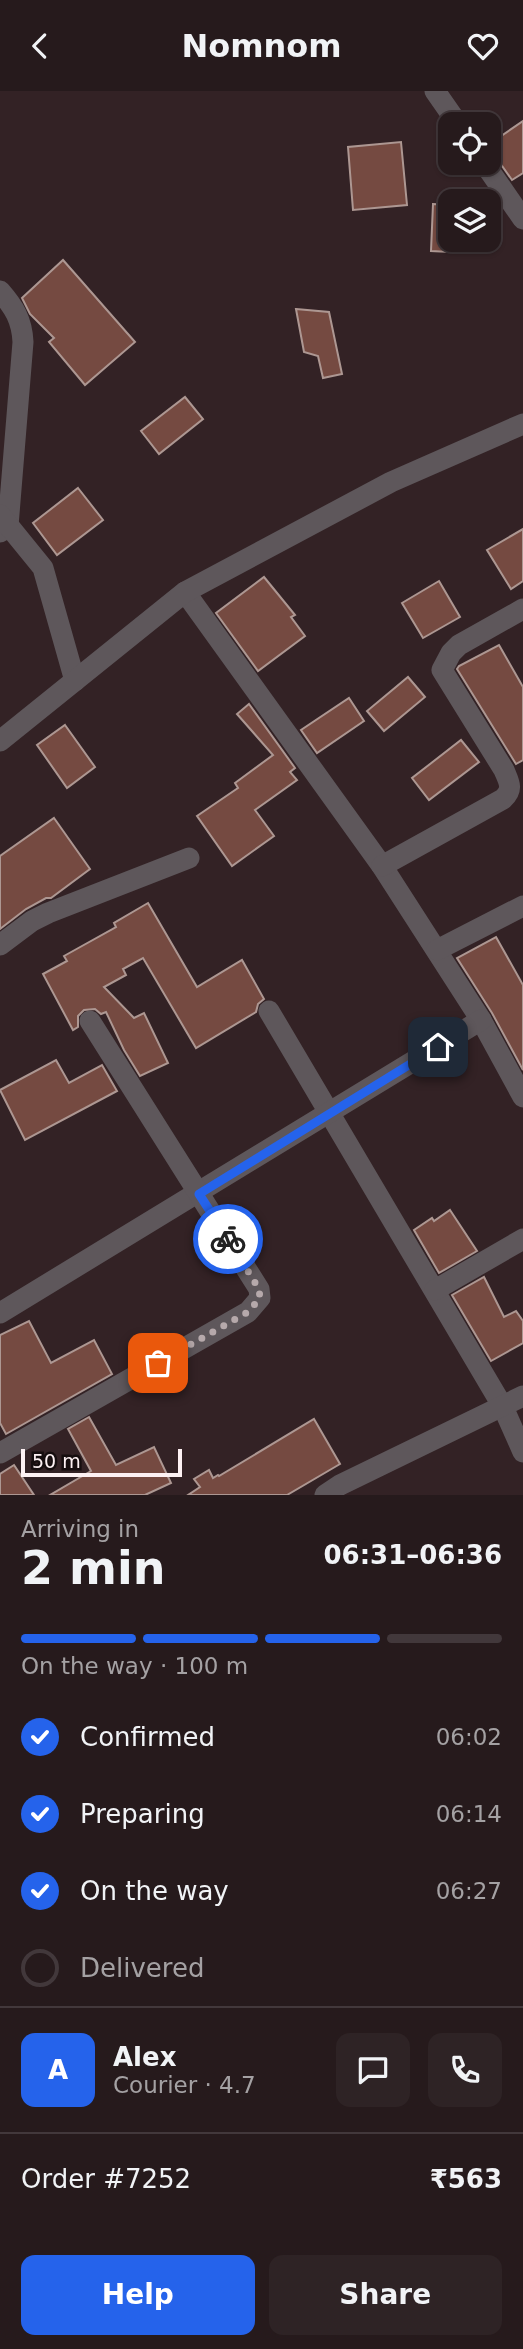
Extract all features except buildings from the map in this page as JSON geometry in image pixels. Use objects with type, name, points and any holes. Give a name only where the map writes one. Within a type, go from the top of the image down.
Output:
[{"type":"street","points":[[435,91],[450,112]]},
{"type":"street","points":[[493,175],[523,219]]},
{"type":"street","points":[[0,291],[20,320],[23,342],[3,525],[43,568],[75,681]]},
{"type":"street","points":[[0,741],[186,592],[391,482],[523,424]]},
{"type":"street","points":[[186,592],[382,866],[519,1084]]},
{"type":"street","points":[[382,866],[503,799],[510,791],[511,785],[504,770],[442,670],[451,653],[459,645],[523,609]]},
{"type":"street","points":[[0,945],[32,921],[48,913],[188,858]]},
{"type":"street","points":[[437,950],[523,906]]},
{"type":"street","points":[[268,1011],[331,1113],[503,1407],[523,1452]]},
{"type":"street","points":[[0,1313],[481,1020]]},
{"type":"street","points":[[0,1453],[236,1319],[260,1298],[259,1289],[90,1021]]},
{"type":"street","points":[[435,1290],[523,1239]]},
{"type":"street","points":[[337,1492],[523,1396]]},
{"type":"way so far","points":[[158,1363],[248,1312],[260,1298],[259,1289],[228,1239]]},
{"type":"route","points":[[228,1239],[199,1194],[438,1047]]}]
